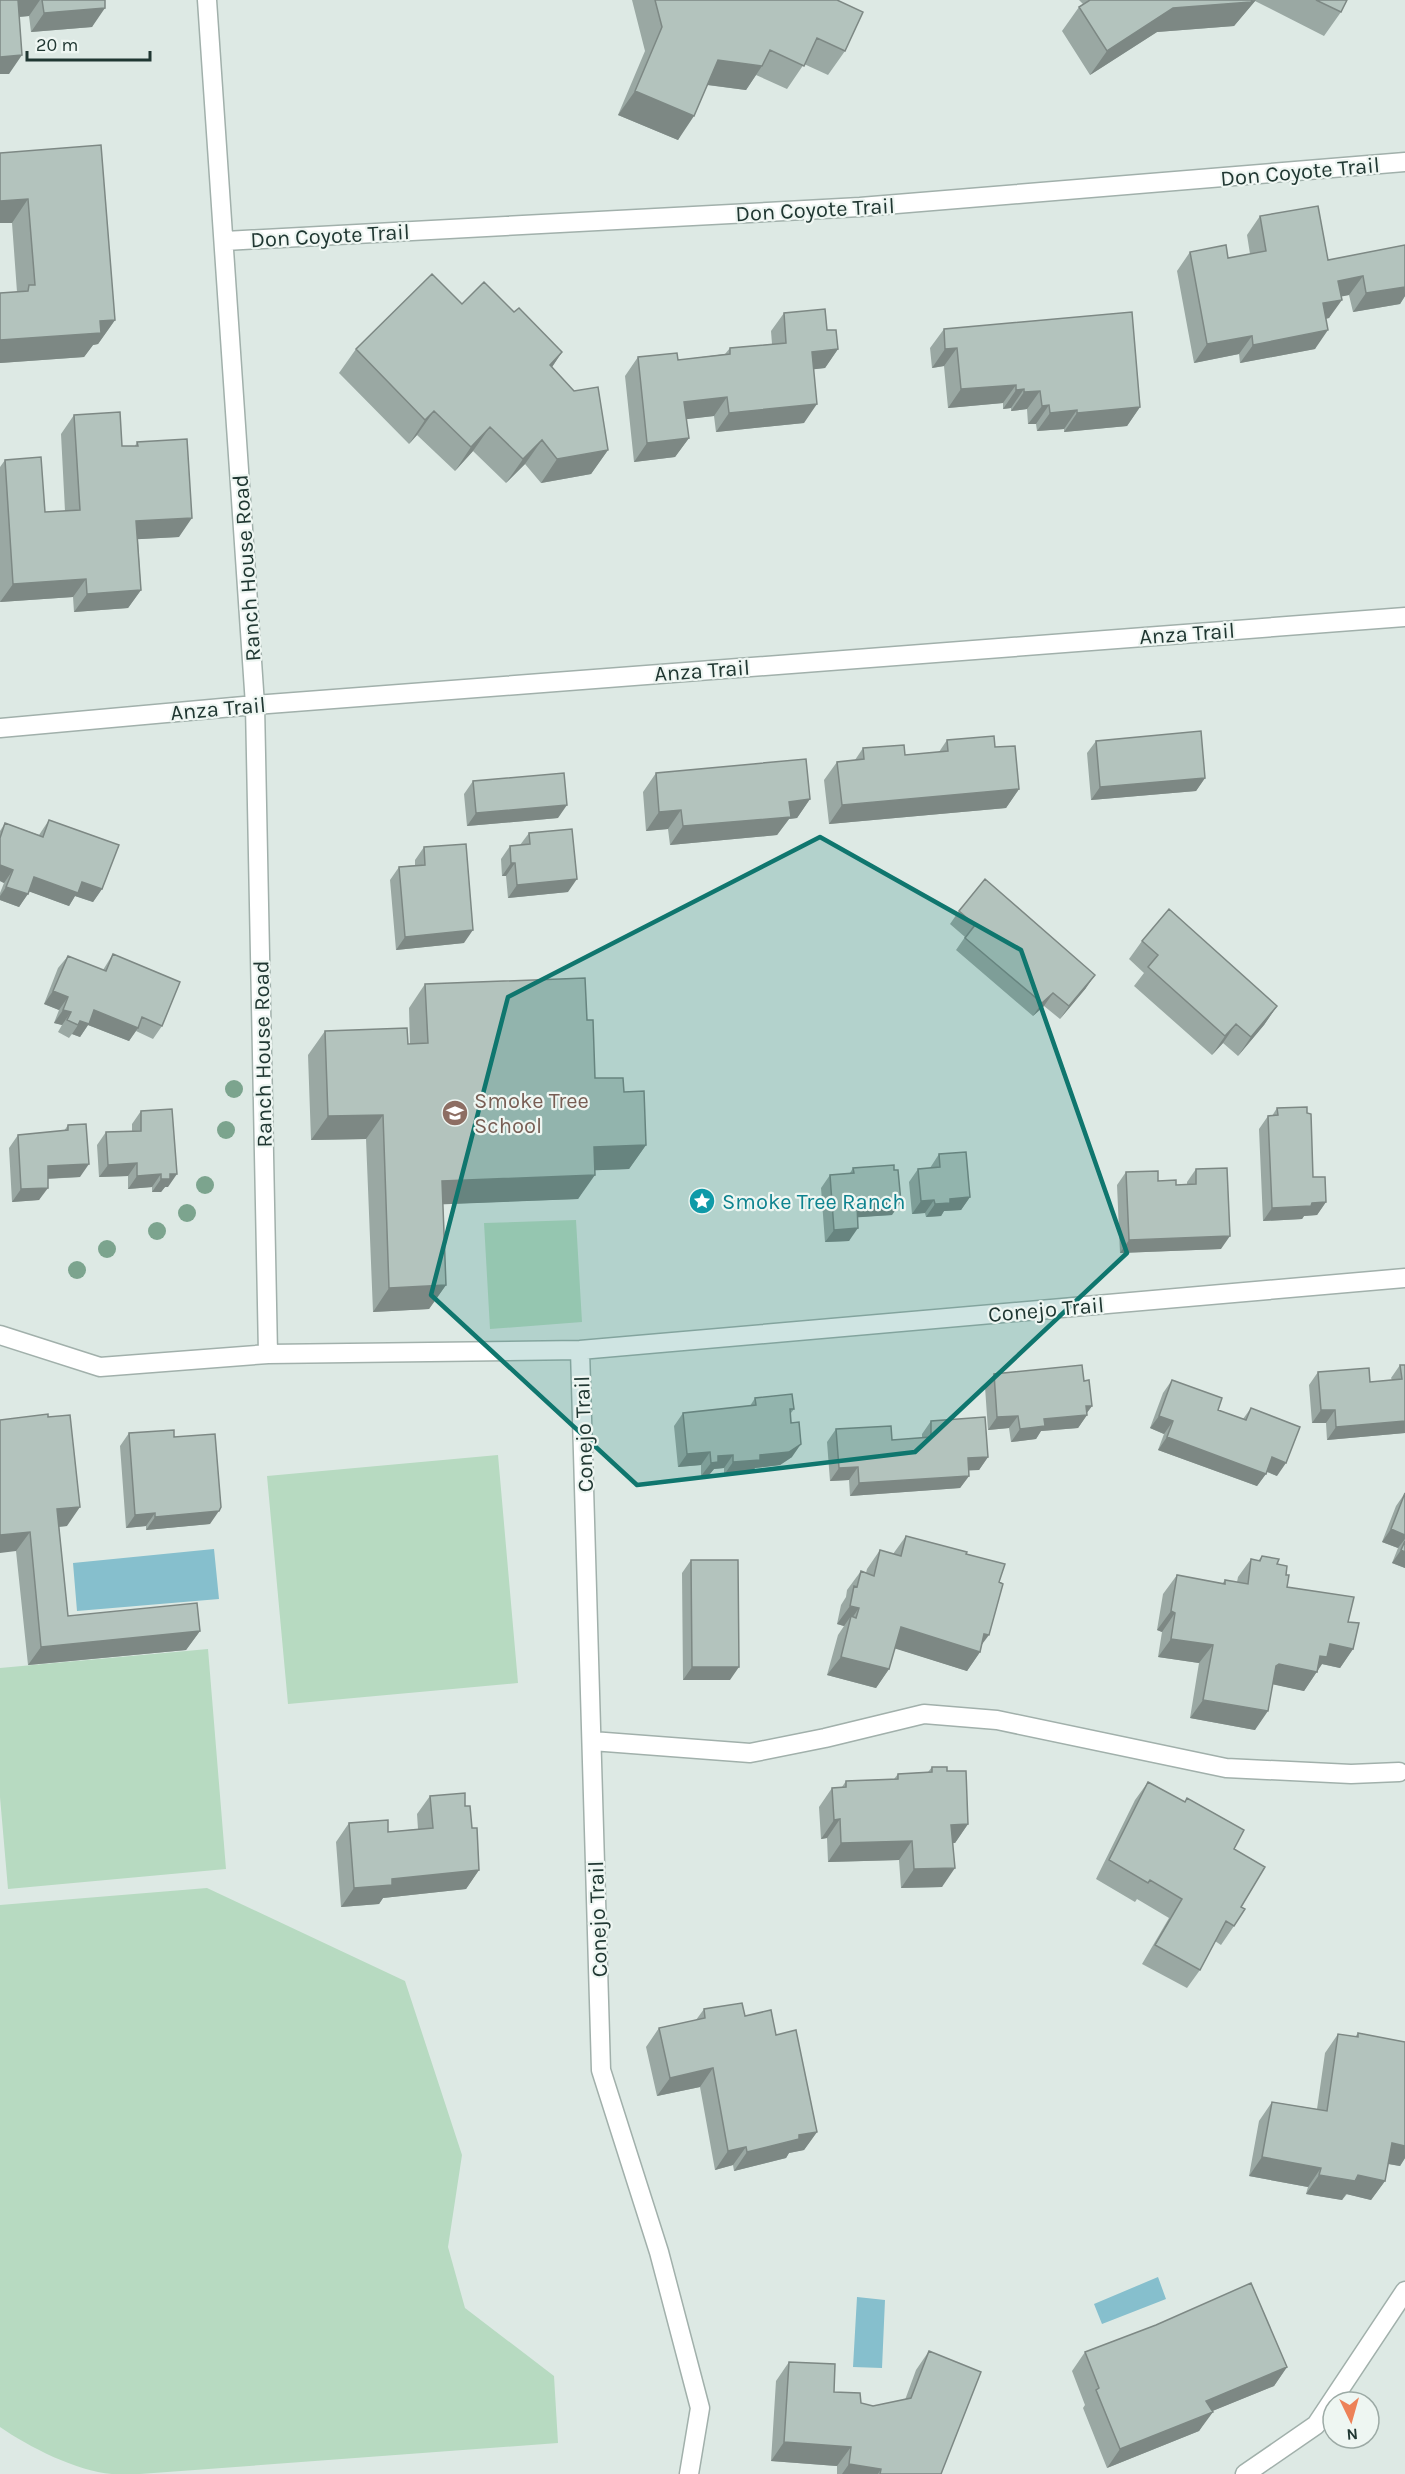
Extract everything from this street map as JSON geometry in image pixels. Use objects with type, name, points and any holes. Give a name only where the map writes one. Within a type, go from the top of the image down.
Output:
[{"type":"street","name":"Ranch House Road","points":[[207,0],[255,705],[268,1354]]},
{"type":"street","name":"Don Coyote Trail","points":[[225,241],[860,207],[1405,162]]},
{"type":"street","name":"Anza Trail","points":[[0,728],[255,705],[1405,617]]},
{"type":"street","name":"Conejo Trail","points":[[0,1335],[100,1367],[268,1354],[580,1350],[1405,1278]]},
{"type":"street","name":"Conejo Trail","points":[[580,1350],[601,2070],[659,2252],[700,2408],[689,2474]]},
{"type":"street","points":[[592,1741],[750,1753],[924,1714],[997,1720],[1226,1768],[1352,1774],[1403,1772]]},
{"type":"street","points":[[1245,2474],[1316,2425],[1405,2291]]},
{"type":"highlighted area","points":[[820,837],[1021,950],[1127,1253],[915,1452],[637,1485],[431,1295],[508,997]]},
{"type":"green space","points":[[576,1220],[582,1322],[490,1329],[484,1223]]},
{"type":"green space","points":[[498,1455],[518,1683],[288,1704],[267,1476]]},
{"type":"green space","points":[[208,1649],[226,1869],[8,1889],[0,1797],[0,1668]]},
{"type":"green space","points":[[207,1888],[405,1981],[462,2155],[448,2247],[465,2308],[554,2376],[558,2443],[140,2474],[112,2474],[83,2468],[53,2457],[0,2427],[0,1905]]},
{"type":"water","points":[[214,1549],[219,1599],[77,1611],[73,1563]]},
{"type":"water","points":[[1158,2277],[1166,2299],[1102,2324],[1094,2304]]},
{"type":"water","points":[[857,2297],[885,2300],[882,2368],[853,2367]]},
{"type":"building","points":[[0,0],[18,0],[22,55],[0,57]]},
{"type":"building","points":[[42,0],[105,0],[105,8],[44,13]]},
{"type":"building","points":[[655,0],[837,0],[863,12],[845,51],[817,38],[804,66],[770,50],[762,66],[718,60],[694,116],[635,91],[662,27]]},
{"type":"building","points":[[1090,0],[1252,0],[1251,2],[1173,8],[1107,51],[1079,7]]},
{"type":"building","points":[[1316,0],[1347,0],[1341,12]]},
{"type":"building","points":[[101,145],[115,320],[100,321],[101,333],[0,340],[0,293],[28,291],[29,285],[35,285],[28,199],[0,201],[0,153]]},
{"type":"building","points":[[1318,206],[1328,260],[1405,245],[1405,287],[1366,293],[1363,276],[1338,281],[1342,300],[1323,303],[1328,330],[1253,345],[1252,336],[1207,344],[1190,252],[1226,245],[1228,258],[1266,251],[1260,216]]},
{"type":"building","points":[[432,274],[462,304],[484,282],[514,312],[519,308],[562,352],[550,365],[574,391],[598,387],[608,450],[557,459],[542,440],[523,459],[490,427],[471,447],[434,411],[425,420],[356,349]]},
{"type":"building","points":[[825,309],[827,330],[836,330],[838,349],[812,352],[817,404],[729,413],[727,397],[684,402],[689,438],[647,443],[638,357],[677,353],[678,360],[730,354],[730,348],[786,343],[784,313]]},
{"type":"building","points":[[1132,312],[1140,407],[1050,413],[1049,405],[1042,406],[1040,391],[1016,390],[1016,385],[961,389],[957,348],[945,349],[944,329]]},
{"type":"building","points":[[120,412],[122,446],[138,446],[137,442],[187,439],[192,518],[136,521],[141,590],[87,594],[86,579],[13,584],[5,460],[41,457],[45,512],[80,510],[74,415]]},
{"type":"building","points":[[1201,731],[1205,778],[1100,787],[1096,741]]},
{"type":"building","points":[[994,736],[995,747],[1015,746],[1019,789],[842,805],[837,762],[864,759],[863,748],[904,745],[905,755],[948,751],[947,740]]},
{"type":"building","points":[[806,759],[810,799],[789,802],[791,817],[683,826],[681,810],[659,812],[656,773]]},
{"type":"building","points":[[564,773],[567,805],[476,813],[473,781]]},
{"type":"building","points":[[49,820],[119,845],[102,889],[82,882],[78,893],[34,877],[28,894],[6,887],[13,870],[0,865],[0,838],[5,823],[43,837]]},
{"type":"building","points":[[572,829],[577,879],[517,885],[515,863],[511,863],[510,846],[530,844],[529,833]]},
{"type":"building","points":[[466,844],[473,930],[405,937],[399,867],[425,865],[424,847]]},
{"type":"building","points":[[985,879],[1095,975],[1069,1006],[1053,993],[1042,1003],[965,938],[975,925],[959,911]]},
{"type":"building","points":[[1169,909],[1277,1006],[1251,1037],[1236,1024],[1225,1036],[1148,967],[1158,955],[1142,941]]},
{"type":"building","points":[[113,954],[180,982],[162,1026],[142,1017],[138,1028],[94,1010],[89,1024],[80,1021],[78,1025],[67,1020],[71,1012],[63,1010],[68,997],[53,991],[68,956],[106,971]]},
{"type":"building","points":[[585,978],[587,1020],[593,1020],[595,1078],[623,1078],[624,1092],[644,1091],[646,1145],[594,1147],[595,1175],[442,1181],[446,1285],[389,1288],[383,1115],[328,1116],[325,1031],[407,1028],[408,1044],[428,1043],[425,984]]},
{"type":"building","points":[[1307,1107],[1307,1113],[1311,1114],[1313,1177],[1325,1177],[1326,1202],[1312,1203],[1311,1206],[1272,1208],[1268,1116],[1278,1115],[1277,1108]]},
{"type":"building","points":[[172,1109],[177,1174],[170,1174],[170,1179],[161,1179],[161,1174],[137,1176],[137,1163],[108,1165],[106,1132],[141,1131],[141,1111]]},
{"type":"building","points":[[86,1124],[89,1164],[48,1166],[48,1188],[21,1189],[18,1135],[68,1130],[68,1125]]},
{"type":"building","points":[[966,1152],[970,1197],[950,1199],[950,1203],[935,1204],[934,1200],[921,1201],[918,1169],[940,1167],[939,1154]]},
{"type":"building","points":[[894,1165],[894,1170],[898,1170],[901,1202],[857,1205],[858,1228],[834,1230],[830,1175],[854,1173],[853,1168]]},
{"type":"building","points":[[1227,1168],[1230,1236],[1129,1240],[1126,1172],[1158,1171],[1158,1181],[1176,1180],[1176,1185],[1196,1184],[1196,1169]]},
{"type":"building","points":[[1082,1365],[1084,1381],[1089,1380],[1092,1406],[1086,1406],[1087,1415],[1044,1419],[1045,1426],[1020,1429],[1018,1416],[997,1417],[994,1374]]},
{"type":"building","points":[[1400,1365],[1405,1365],[1405,1421],[1336,1427],[1335,1410],[1321,1410],[1318,1372],[1369,1368],[1370,1382],[1402,1379]]},
{"type":"building","points":[[1172,1380],[1222,1398],[1218,1410],[1246,1420],[1251,1408],[1300,1427],[1286,1463],[1272,1457],[1266,1474],[1167,1437],[1173,1421],[1159,1416]]},
{"type":"building","points":[[792,1394],[794,1409],[790,1409],[791,1423],[799,1422],[801,1444],[789,1452],[760,1455],[760,1460],[733,1462],[733,1455],[718,1456],[718,1462],[711,1463],[710,1452],[687,1454],[683,1413],[756,1405],[755,1398]]},
{"type":"building","points":[[48,1414],[48,1417],[70,1415],[80,1507],[57,1509],[68,1616],[197,1603],[200,1631],[41,1647],[30,1532],[0,1535],[0,1420]]},
{"type":"building","points":[[985,1417],[988,1457],[968,1458],[969,1476],[859,1483],[858,1467],[839,1468],[836,1429],[891,1426],[892,1440],[931,1437],[931,1421]]},
{"type":"building","points":[[174,1430],[174,1437],[215,1434],[221,1507],[219,1511],[155,1517],[155,1513],[135,1515],[129,1433]]},
{"type":"building","points":[[1405,1493],[1405,1535],[1391,1529]]},
{"type":"building","points":[[906,1536],[1005,1564],[999,1582],[1003,1584],[989,1635],[984,1634],[980,1652],[901,1627],[889,1669],[841,1657],[851,1616],[856,1618],[859,1608],[850,1606],[854,1586],[857,1587],[861,1571],[874,1576],[880,1550],[901,1556]]},
{"type":"building","points":[[1262,1556],[1279,1559],[1277,1564],[1287,1566],[1286,1575],[1289,1575],[1287,1587],[1354,1597],[1348,1622],[1359,1623],[1353,1649],[1330,1644],[1327,1657],[1320,1656],[1317,1672],[1279,1664],[1276,1666],[1268,1711],[1203,1700],[1213,1645],[1171,1639],[1175,1613],[1171,1611],[1177,1575],[1225,1584],[1225,1580],[1248,1584],[1251,1559],[1260,1561]]},
{"type":"building","points":[[691,1560],[738,1560],[739,1667],[692,1667]]},
{"type":"building","points":[[932,1767],[947,1767],[947,1771],[966,1771],[968,1824],[951,1825],[955,1868],[914,1869],[912,1841],[841,1843],[840,1819],[834,1820],[832,1788],[846,1787],[846,1781],[898,1779],[898,1774],[932,1772]]},
{"type":"building","points":[[1148,1782],[1185,1802],[1187,1798],[1244,1830],[1234,1849],[1265,1867],[1241,1907],[1245,1909],[1234,1926],[1226,1921],[1200,1970],[1155,1945],[1182,1899],[1150,1880],[1148,1883],[1109,1860]]},
{"type":"building","points":[[465,1793],[465,1806],[470,1806],[472,1828],[477,1828],[479,1870],[392,1879],[392,1885],[354,1888],[349,1823],[388,1820],[388,1832],[433,1828],[430,1796]]},
{"type":"building","points":[[742,2003],[745,2016],[771,2010],[776,2035],[796,2030],[817,2132],[799,2135],[799,2139],[747,2152],[746,2147],[728,2151],[713,2068],[670,2078],[659,2028],[705,2018],[704,2009]]},
{"type":"building","points":[[1358,2033],[1405,2042],[1405,2146],[1392,2143],[1385,2181],[1358,2175],[1355,2181],[1319,2175],[1321,2168],[1262,2157],[1272,2102],[1327,2111],[1338,2034],[1358,2037]]},
{"type":"building","points":[[1251,2283],[1287,2367],[1206,2401],[1213,2412],[1120,2449],[1096,2390],[1099,2388],[1085,2352],[1156,2325]]},
{"type":"building","points":[[929,2351],[981,2372],[941,2474],[880,2474],[881,2469],[849,2464],[851,2447],[784,2442],[789,2362],[835,2364],[834,2392],[860,2393],[861,2403],[873,2406],[911,2398]]},
{"type":"place","name":"Smoke Tree School","points":[[455,1113]]},
{"type":"place","name":"Smoke Tree Ranch","points":[[702,1201]]}]
